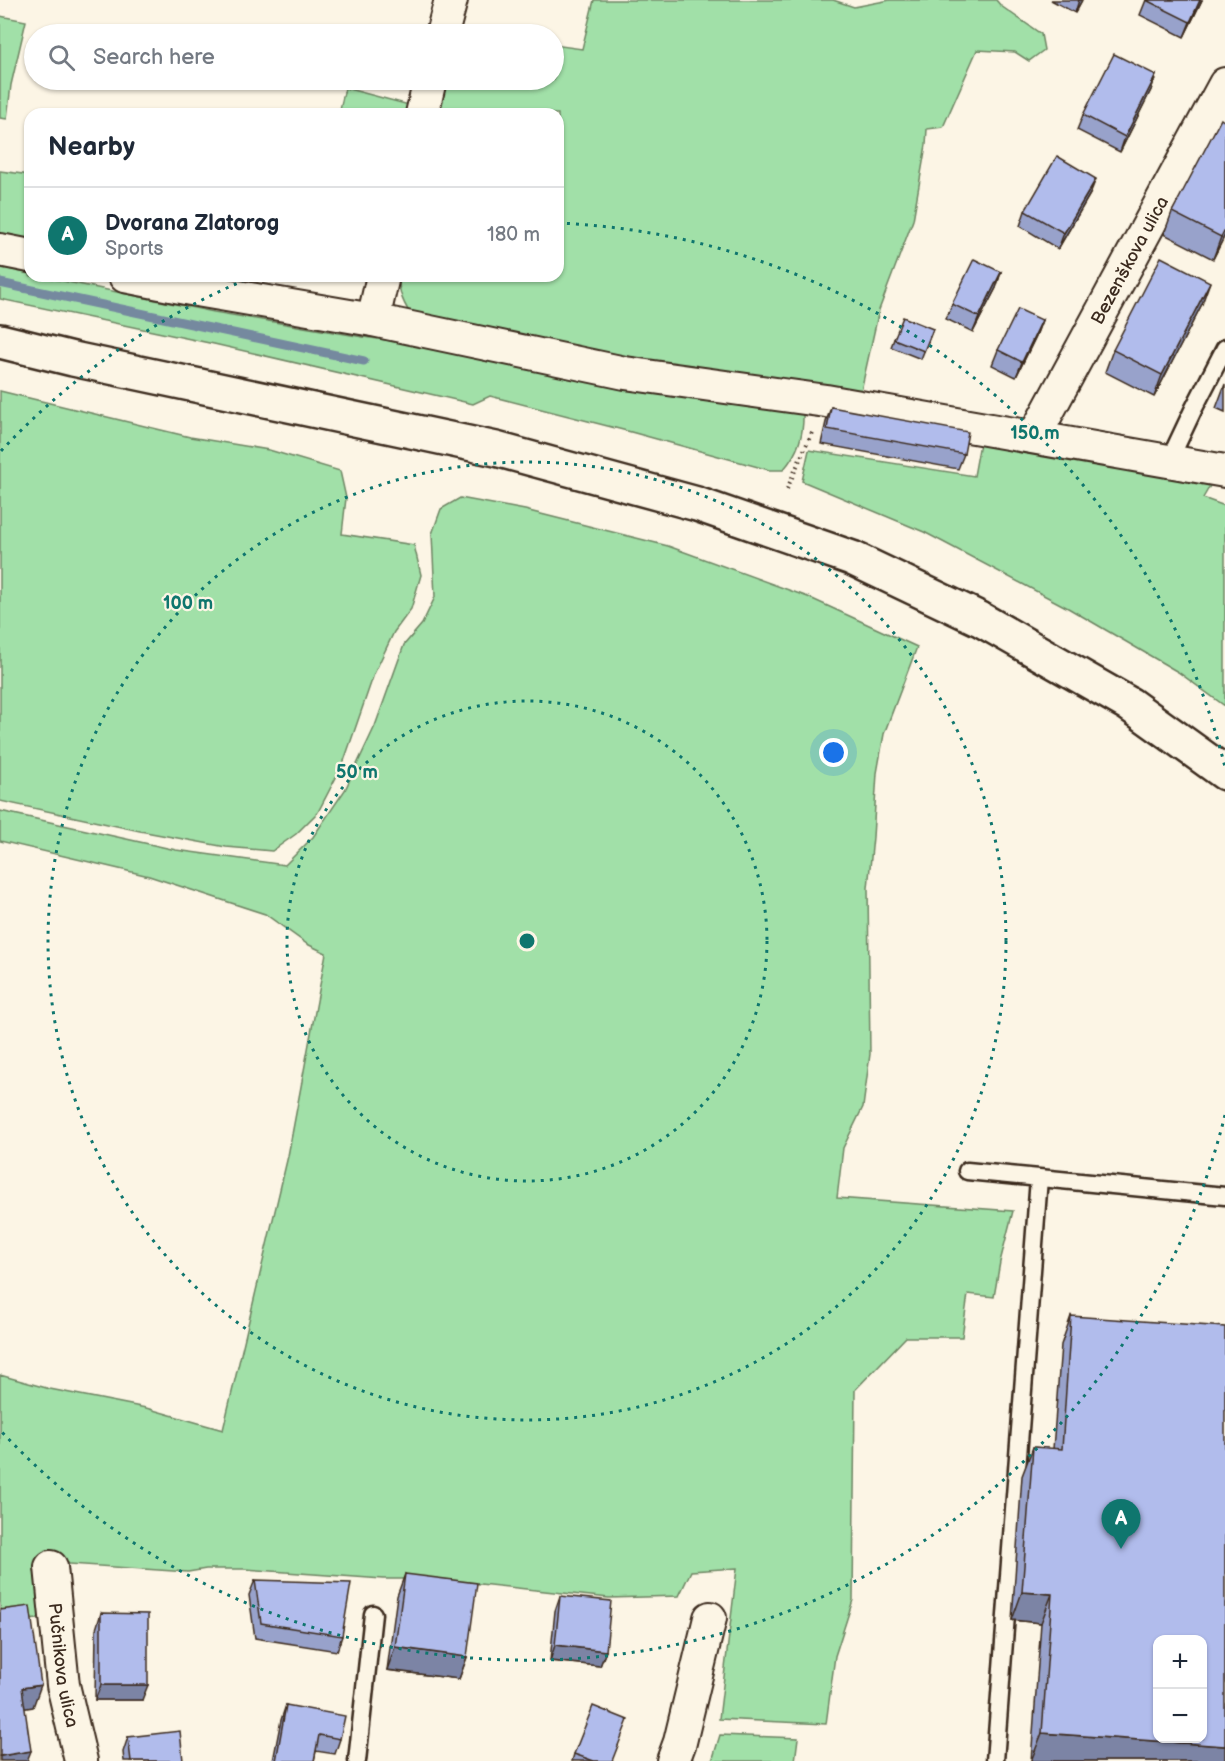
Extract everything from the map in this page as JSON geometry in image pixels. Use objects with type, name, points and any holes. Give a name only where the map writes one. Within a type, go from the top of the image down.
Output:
[{"type":"street","points":[[445,24],[451,0]]},
{"type":"street","name":"Bezenškova ulica","points":[[1034,437],[1225,84]]},
{"type":"street","points":[[423,108],[428,90]]},
{"type":"street","points":[[0,250],[24,255]]},
{"type":"street","points":[[155,282],[373,320],[625,373],[826,401],[1225,471]]},
{"type":"street","points":[[373,320],[382,282]]},
{"type":"street","points":[[0,341],[73,359],[496,449],[697,504],[852,558],[980,619],[1119,698],[1225,773]]},
{"type":"street","name":"Pučnikova ulica","points":[[51,1567],[63,1685],[81,1761]]},
{"type":"street","points":[[673,1761],[680,1742],[711,1618]]},
{"type":"lane","points":[[1169,461],[1225,348]]},
{"type":"lane","points":[[967,1171],[1225,1196]]},
{"type":"lane","points":[[995,1761],[1039,1178]]},
{"type":"lane","points":[[357,1761],[373,1614]]},
{"type":"path","points":[[788,489],[826,401]]},
{"type":"green space","points":[[594,0],[833,0],[854,7],[890,0],[996,0],[1041,34],[1044,50],[1029,61],[1015,52],[977,50],[943,127],[927,129],[913,220],[879,310],[861,391],[761,384],[414,319],[405,304],[399,282],[564,282],[564,108],[431,108],[435,90],[564,90],[564,46],[582,49]]},
{"type":"green space","points":[[0,16],[26,21],[11,85],[7,119],[0,118]]},
{"type":"green space","points":[[345,90],[353,90],[413,106],[412,108],[340,108]]},
{"type":"green space","points":[[0,171],[24,174],[24,247],[0,242]]},
{"type":"green space","points":[[0,267],[24,273],[24,282],[68,282],[214,312],[363,337],[440,347],[803,410],[803,427],[797,449],[783,470],[769,470],[490,396],[473,404],[214,344],[0,299]]},
{"type":"green space","points":[[0,391],[190,437],[269,450],[340,471],[346,498],[342,534],[414,545],[421,575],[411,609],[394,632],[374,674],[343,764],[318,812],[296,834],[272,851],[226,847],[0,801]]},
{"type":"green space","points":[[980,443],[1211,484],[1203,498],[1225,506],[1225,706],[1178,672],[1068,608],[924,532],[802,481],[809,450],[974,476]]},
{"type":"green space","points":[[460,498],[525,510],[668,546],[808,597],[917,647],[884,734],[877,773],[868,888],[870,1054],[863,1107],[843,1148],[837,1198],[1013,1211],[994,1297],[968,1294],[962,1337],[906,1337],[855,1390],[853,1600],[835,1656],[826,1724],[719,1719],[737,1568],[691,1571],[679,1596],[609,1598],[434,1579],[383,1579],[244,1569],[206,1569],[188,1572],[40,1562],[47,1618],[0,1623],[0,1375],[50,1389],[146,1408],[223,1430],[288,1156],[326,953],[307,944],[265,914],[149,876],[0,841],[0,811],[176,850],[285,865],[313,837],[345,790],[375,726],[404,645],[422,624],[435,597],[432,534],[441,509]]},
{"type":"green space","points":[[720,1735],[798,1738],[795,1761],[712,1761]]},
{"type":"building","points":[[1146,0],[1200,0],[1190,22]]},
{"type":"building","points":[[1114,54],[1156,75],[1125,137],[1083,115]]},
{"type":"building","points":[[1221,119],[1225,122],[1225,229],[1221,237],[1172,212]]},
{"type":"building","points":[[1057,156],[1096,179],[1064,233],[1025,211]]},
{"type":"building","points":[[1161,257],[1210,282],[1162,375],[1113,350]]},
{"type":"building","points":[[974,259],[1001,272],[979,317],[952,304]]},
{"type":"building","points":[[1018,309],[1042,320],[1022,362],[998,350]]},
{"type":"building","points":[[903,317],[933,329],[924,351],[894,339]]},
{"type":"building","points":[[831,407],[968,432],[964,454],[827,429]]},
{"type":"building","points":[[1071,1316],[1225,1327],[1225,1746],[1183,1743],[1207,1743],[1207,1635],[1153,1635],[1153,1741],[1042,1733],[1052,1594],[1022,1592],[1033,1447],[1062,1449]]},
{"type":"building","points":[[405,1574],[477,1583],[467,1657],[395,1647]]},
{"type":"building","points":[[255,1580],[351,1583],[342,1636],[261,1623]]},
{"type":"building","points":[[560,1596],[611,1601],[606,1651],[555,1645]]},
{"type":"building","points":[[30,1606],[41,1685],[22,1688],[31,1751],[0,1756],[0,1610]]},
{"type":"building","points":[[101,1613],[148,1614],[148,1685],[101,1685]]},
{"type":"building","points":[[286,1705],[345,1716],[340,1739],[319,1735],[314,1761],[276,1761]]},
{"type":"building","points":[[593,1706],[628,1720],[612,1761],[594,1761],[574,1754]]},
{"type":"building","points":[[180,1731],[183,1761],[131,1761],[128,1737]]},
{"type":"waterway","points":[[0,283],[364,361]]},
{"type":"place","name":"Dvorana Zlatorog","points":[[1121,1549]]}]
